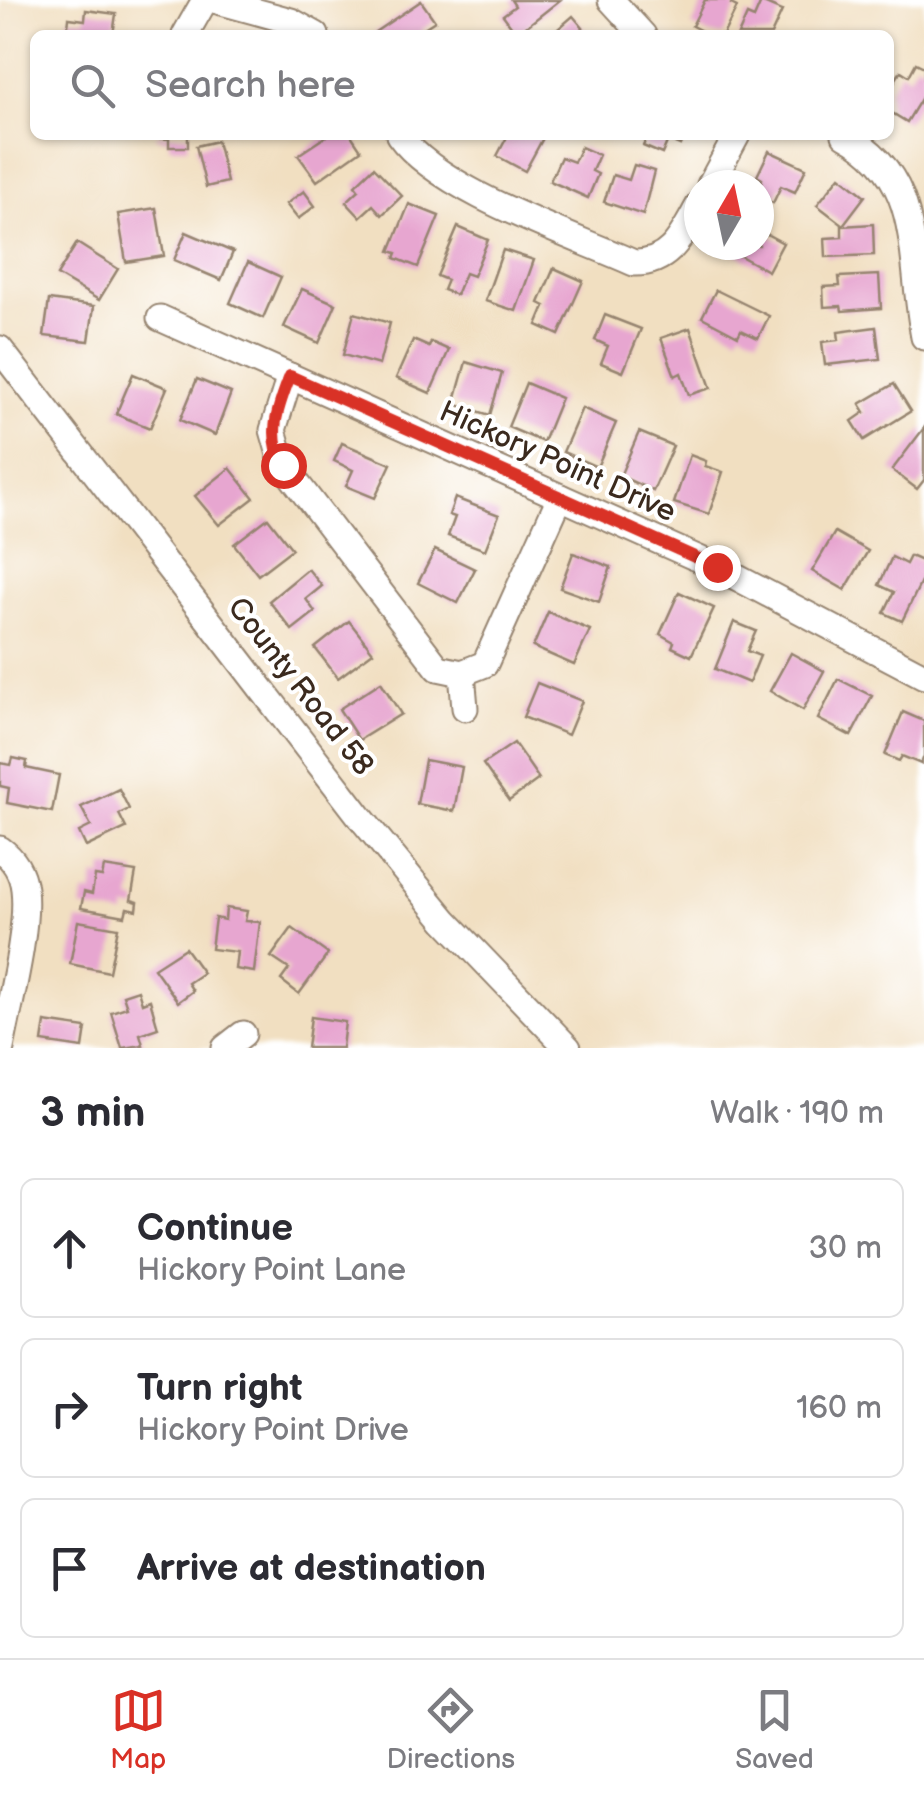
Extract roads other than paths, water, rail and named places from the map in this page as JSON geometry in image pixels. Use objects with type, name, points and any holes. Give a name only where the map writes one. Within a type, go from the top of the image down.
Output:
[{"type":"street","points":[[189,30],[206,0]]},
{"type":"street","points":[[214,0],[306,30]]},
{"type":"street","points":[[611,0],[638,30]]},
{"type":"street","points":[[404,140],[430,168],[473,192],[658,271],[684,229]]},
{"type":"street","points":[[718,170],[734,140]]},
{"type":"street","points":[[856,140],[900,173],[908,188],[921,236],[924,337]]},
{"type":"street","name":"Hickory Point Drive","points":[[160,318],[717,567],[924,676]]},
{"type":"street","name":"County Road 58","points":[[0,349],[361,818],[445,920],[568,1048]]},
{"type":"street","points":[[290,376],[273,430],[283,465],[438,668],[462,673],[485,664],[560,497]]},
{"type":"street","points":[[462,673],[465,708]]},
{"type":"street","points":[[0,850],[20,872],[25,911],[1,1048]]}]
